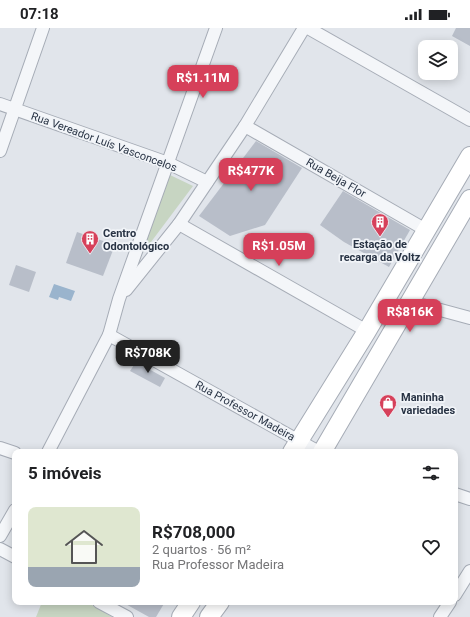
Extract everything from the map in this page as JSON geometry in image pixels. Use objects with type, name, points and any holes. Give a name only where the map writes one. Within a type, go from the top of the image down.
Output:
[{"type":"main road","points":[[296,446],[367,331],[470,156]]},
{"type":"main road","points":[[324,449],[470,199]]},
{"type":"main road","points":[[181,617],[189,605]]},
{"type":"main road","points":[[210,617],[218,605]]},
{"type":"street","points":[[0,151],[43,28]]},
{"type":"street","points":[[53,449],[109,335],[119,299],[216,28]]},
{"type":"street","points":[[119,299],[178,224],[207,182],[245,126],[304,28]]},
{"type":"street","points":[[308,28],[470,120]]},
{"type":"street","name":"Rua Vereador Luís Vasconcelos","points":[[0,104],[168,163],[207,182]]},
{"type":"street","name":"Rua Beija Flor","points":[[245,126],[426,230]]},
{"type":"street","points":[[178,224],[367,331]]},
{"type":"street","points":[[410,302],[470,318]]},
{"type":"street","name":"Rua Professor Madeira","points":[[109,335],[296,446],[308,449]]},
{"type":"street","points":[[0,448],[12,452]]},
{"type":"street","points":[[458,495],[470,499]]},
{"type":"street","points":[[0,536],[12,515]]},
{"type":"street","points":[[0,549],[12,555]]},
{"type":"street","points":[[458,590],[470,571]]},
{"type":"street","points":[[105,605],[127,617]]},
{"type":"street","points":[[440,617],[448,605]]},
{"type":"green space","points":[[170,175],[193,186],[139,258]]},
{"type":"green space","points":[[41,605],[92,605],[112,617],[36,617]]},
{"type":"water","points":[[54,284],[75,291],[71,301],[59,297],[58,300],[49,297]]},
{"type":"building","points":[[456,28],[470,28],[470,46],[452,36]]},
{"type":"building","points":[[256,141],[302,168],[265,225],[230,236],[199,216]]},
{"type":"building","points":[[343,191],[410,230],[389,267],[344,242],[320,225]]},
{"type":"building","name":"Centro Odontológico","points":[[77,232],[115,245],[103,276],[66,263]]},
{"type":"building","points":[[16,265],[36,272],[29,292],[9,285]]},
{"type":"building","points":[[136,362],[165,378],[160,387],[130,371]]},
{"type":"building","points":[[127,605],[163,605],[156,617],[149,617]]},
{"type":"place","name":"Estação de recarga da Voltz","points":[[380,237]]},
{"type":"place","name":"Centro Odontológico","points":[[90,254]]},
{"type":"place","name":"Maninha variedades","points":[[388,418]]}]
